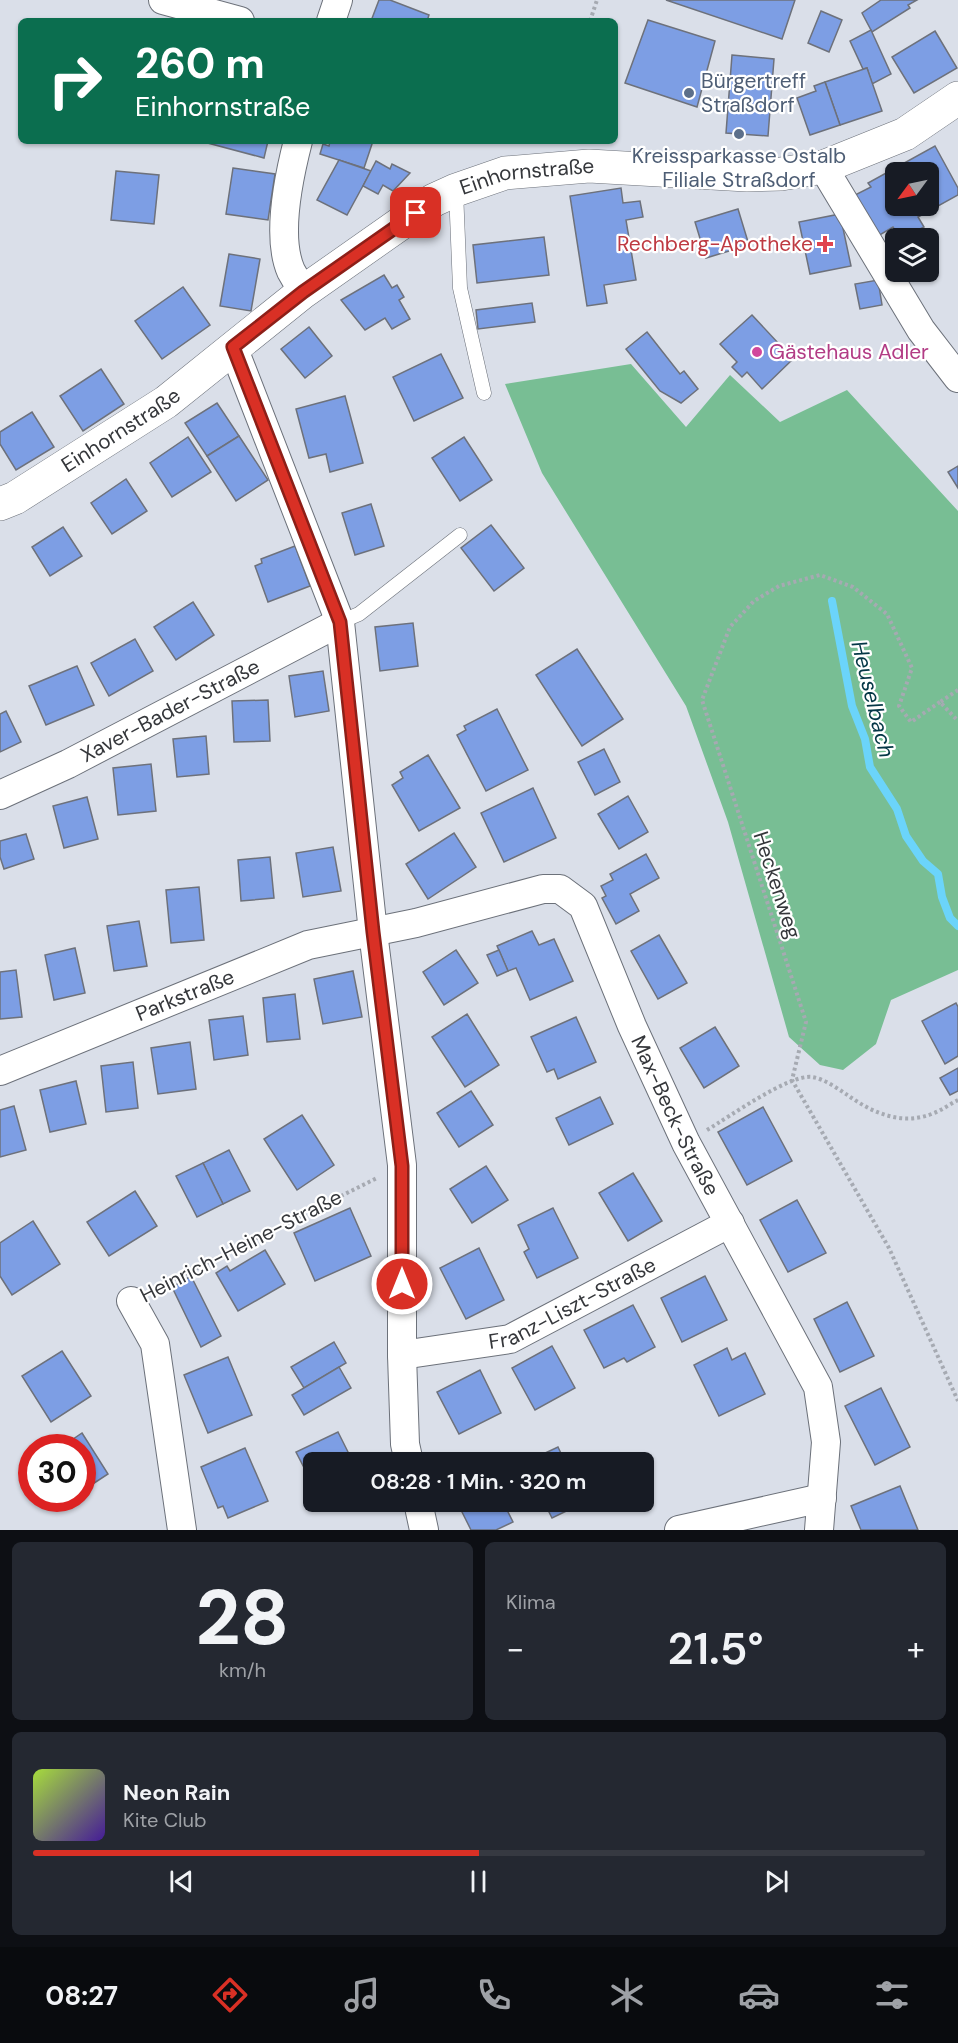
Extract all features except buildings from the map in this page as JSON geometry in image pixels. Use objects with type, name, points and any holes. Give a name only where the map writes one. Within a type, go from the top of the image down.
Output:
[{"type":"main road","name":"Einhornstraße","points":[[0,504],[15,498],[165,402],[303,292],[434,200],[456,190],[506,173],[588,166],[747,176],[781,174],[823,167],[905,134],[958,98]]},
{"type":"street","points":[[163,0],[229,18]]},
{"type":"street","points":[[332,18],[338,0]]},
{"type":"street","points":[[297,144],[283,227],[291,270],[303,292]]},
{"type":"street","points":[[823,167],[921,330],[958,378]]},
{"type":"street","points":[[233,347],[340,622],[373,932],[402,1166],[402,1355],[407,1452]]},
{"type":"street","name":"Xaver-Bader-Straße","points":[[0,795],[68,764],[340,622]]},
{"type":"street","name":"Max-Beck-Straße","points":[[373,932],[416,923],[543,889],[560,889],[583,906],[632,1026],[686,1143],[818,1387],[826,1442],[819,1530]]},
{"type":"street","name":"Parkstraße","points":[[0,1071],[308,945],[373,932]]},
{"type":"street","name":"Franz-Liszt-Straße","points":[[402,1355],[510,1339],[730,1223]]},
{"type":"street","name":"Heinrich-Heine-Straße","points":[[131,1300],[155,1344],[182,1530]]},
{"type":"street","points":[[679,1530],[822,1498]]},
{"type":"street","points":[[420,1512],[424,1530]]},
{"type":"lane","points":[[456,190],[460,288],[484,393]]},
{"type":"lane","points":[[340,622],[359,614],[460,535]]},
{"type":"path","points":[[591,18],[597,0]]},
{"type":"path","name":"Heckenweg","points":[[792,1080],[806,1022],[702,700],[730,627],[754,601],[780,586],[820,575],[853,587],[887,614],[912,668],[899,706],[911,722],[940,702]]},
{"type":"path","points":[[958,690],[940,702],[958,721]]},
{"type":"path","points":[[686,1143],[792,1080],[812,1077],[834,1086],[883,1116],[894,1118],[914,1118],[934,1114],[958,1100]]},
{"type":"path","points":[[792,1080],[889,1248],[958,1401]]},
{"type":"path","name":"Heinrich-Heine-Straße","points":[[131,1300],[402,1166]]},
{"type":"green space","points":[[631,364],[686,427],[730,375],[780,422],[847,390],[958,511],[958,970],[891,1000],[876,1044],[843,1070],[820,1065],[789,1037],[728,822],[686,706],[542,473],[505,384]]},
{"type":"waterway","name":"Heuselbach","points":[[832,601],[852,706],[865,739],[870,767],[897,809],[906,836],[923,861],[938,874],[942,897],[950,918],[958,926]]},
{"type":"place","name":"Bürgertreff Straßdorf","points":[[689,93]]},
{"type":"place","name":"Kreissparkasse Ostalb Filiale Straßdorf","points":[[739,134]]},
{"type":"place","name":"Rechberg-Apotheke","points":[[825,244]]},
{"type":"place","name":"Gästehaus Adler","points":[[757,352]]},
{"type":"route","points":[[402,1284],[402,1166],[373,932],[340,622],[233,347],[303,292],[416,213]]}]
